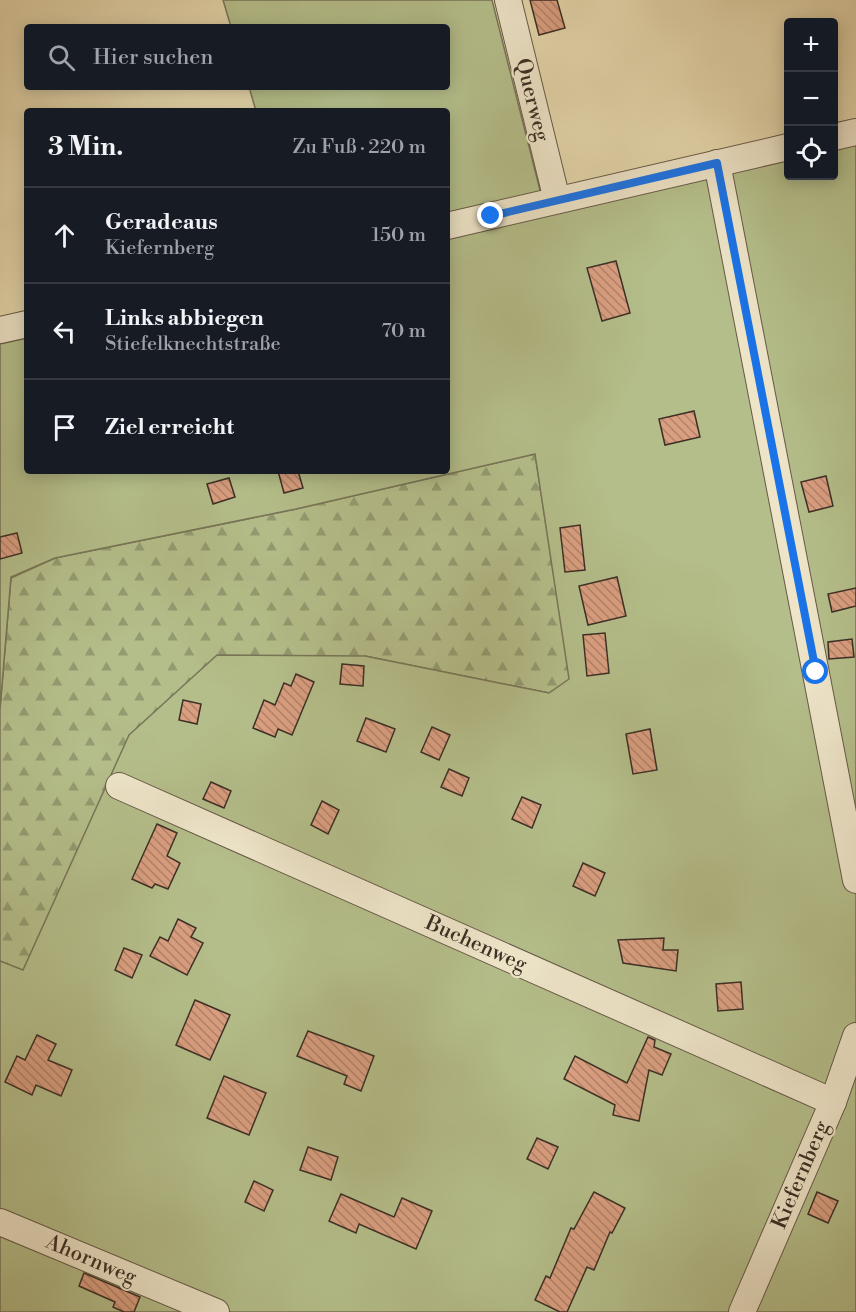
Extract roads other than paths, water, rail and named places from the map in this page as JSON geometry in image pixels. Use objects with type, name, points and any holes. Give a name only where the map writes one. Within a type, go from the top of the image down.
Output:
[{"type":"street","name":"Querweg","points":[[508,0],[557,200]]},
{"type":"street","points":[[838,136],[856,132]]},
{"type":"street","points":[[450,225],[784,148]]},
{"type":"street","points":[[717,163],[856,879]]},
{"type":"street","points":[[0,330],[24,325]]},
{"type":"street","name":"Buchenweg","points":[[119,786],[833,1102]]},
{"type":"street","name":"Kiefernberg","points":[[742,1312],[833,1102],[856,1036]]},
{"type":"street","name":"Ahornweg","points":[[0,1222],[216,1312]]}]
